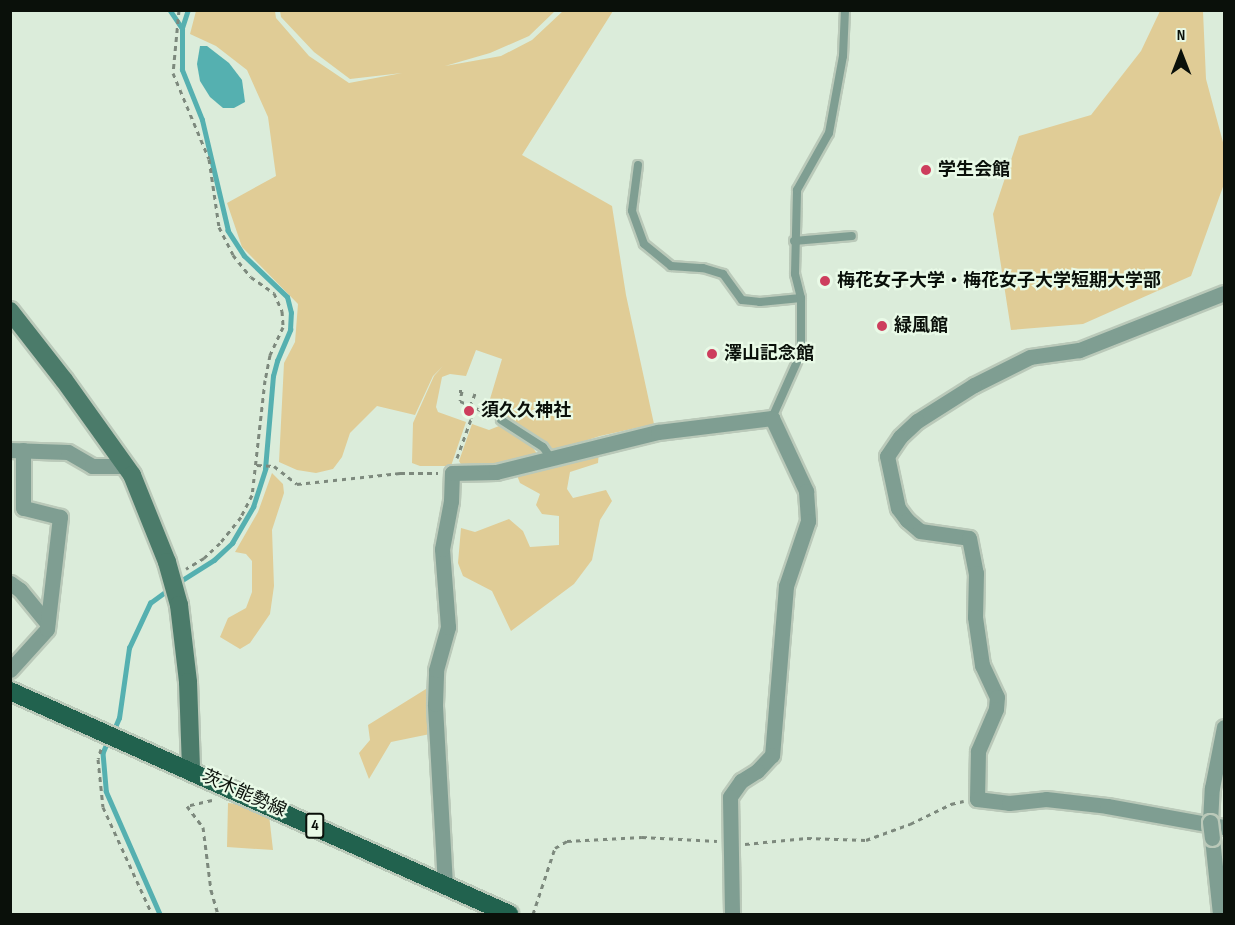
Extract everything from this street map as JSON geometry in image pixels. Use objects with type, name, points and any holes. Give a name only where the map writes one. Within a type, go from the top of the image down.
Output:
[{"type":"main road","name":"茨木能勢線","points":[[10,691],[113,735],[509,915]]},
{"type":"street","points":[[1217,824],[1097,804],[1046,799],[1009,803],[977,799],[978,751],[996,709],[997,697],[982,665],[975,617],[976,573],[969,538],[920,531],[907,520],[898,508],[887,456],[900,437],[917,421],[974,385],[1030,357],[1079,350],[1224,293]]},
{"type":"street","points":[[10,311],[64,380],[132,475],[174,585],[188,682],[190,770]]},
{"type":"street","points":[[445,885],[435,704],[436,670],[448,627],[442,549],[451,501],[453,471],[496,472],[658,432],[772,418],[806,491],[808,521],[786,586],[772,755],[757,771],[741,781],[730,797],[732,915]]},
{"type":"street","points":[[10,670],[42,637],[47,623],[60,517],[23,508],[17,450],[68,452],[92,466],[126,466]]},
{"type":"street","points":[[10,583],[20,590],[47,623]]},
{"type":"street","points":[[1220,915],[1212,838],[1217,824],[1212,788],[1224,727]]},
{"type":"lane","points":[[772,418],[801,353],[801,298],[795,274],[794,240],[797,190],[829,133],[843,56],[845,10]]},
{"type":"lane","points":[[638,165],[632,211],[645,244],[671,266],[703,268],[723,274],[742,300],[760,302],[801,298]]},
{"type":"lane","points":[[794,240],[852,236]]},
{"type":"lane","points":[[501,420],[539,444],[552,458]]},
{"type":"path","points":[[174,585],[232,530],[252,495],[265,380],[270,355],[282,327],[282,311],[274,293],[251,277],[233,255],[219,227],[209,159],[173,73],[179,10]]},
{"type":"path","points":[[459,391],[462,391],[460,401],[501,420]]},
{"type":"path","points":[[257,465],[274,466],[297,484],[400,473],[453,471],[471,419],[470,406],[476,391]]},
{"type":"path","points":[[113,735],[98,759],[104,807],[152,915]]},
{"type":"path","points":[[218,915],[211,890],[203,827],[187,806],[222,799]]},
{"type":"path","points":[[533,915],[555,848],[567,841],[642,837],[730,843],[807,838],[866,840],[910,824],[951,804],[977,799]]},
{"type":"shaded area","points":[[196,11],[275,11],[276,18],[309,56],[349,83],[402,73],[350,79],[314,52],[281,17],[280,11],[555,11],[529,36],[490,53],[445,66],[501,56],[532,40],[563,11],[613,11],[522,155],[612,206],[626,295],[654,424],[600,436],[554,451],[547,443],[503,416],[502,399],[490,399],[502,359],[476,350],[466,376],[450,374],[442,377],[436,407],[438,412],[466,422],[451,466],[420,466],[412,463],[413,423],[434,376],[443,366],[433,376],[415,415],[377,406],[350,433],[342,457],[333,469],[316,473],[297,470],[279,462],[284,363],[295,342],[298,304],[242,247],[227,203],[276,176],[268,117],[247,70],[216,46],[190,34]]},
{"type":"shaded area","points":[[1160,11],[1203,11],[1206,79],[1224,146],[1224,184],[1191,276],[1083,324],[1011,330],[993,214],[1019,136],[1091,115],[1141,51]]},
{"type":"shaded area","points":[[472,424],[489,430],[499,426],[530,444],[538,455],[494,465],[462,466],[459,461]]},
{"type":"shaded area","points":[[599,451],[598,463],[570,472],[567,489],[573,498],[606,490],[612,501],[600,520],[592,560],[574,584],[511,631],[492,591],[463,576],[458,563],[461,528],[475,532],[509,519],[523,531],[530,547],[559,545],[559,516],[542,514],[536,505],[540,494],[520,483],[516,473]]},
{"type":"shaded area","points":[[272,473],[283,484],[284,493],[272,530],[274,586],[270,614],[250,643],[240,649],[220,637],[228,618],[246,608],[252,592],[252,561],[246,554],[235,552],[258,512]]},
{"type":"shaded area","points":[[426,689],[430,734],[391,742],[369,779],[359,753],[370,740],[368,725]]},
{"type":"shaded area","points":[[228,803],[247,805],[269,815],[273,850],[227,847]]},
{"type":"water","points":[[200,46],[207,46],[229,63],[242,80],[245,102],[234,108],[223,108],[210,97],[200,81],[197,64]]},
{"type":"waterway","points":[[170,10],[182,28]]},
{"type":"waterway","points":[[176,584],[214,560],[232,543],[253,507],[265,469],[273,376],[290,330],[291,313],[287,297],[244,256],[228,231],[202,120],[182,70],[182,28],[188,10]]},
{"type":"waterway","points":[[113,732],[119,718],[129,648],[150,603],[169,589]]},
{"type":"waterway","points":[[109,739],[103,753],[106,791],[160,914]]},
{"type":"place","name":"学生会館","points":[[926,170]]},
{"type":"place","name":"梅花女子大学・梅花女子大学短期大学部","points":[[825,281]]},
{"type":"place","name":"緑風館","points":[[882,326]]},
{"type":"place","name":"澤山記念館","points":[[712,354]]},
{"type":"place","name":"須久久神社","points":[[469,411]]}]
